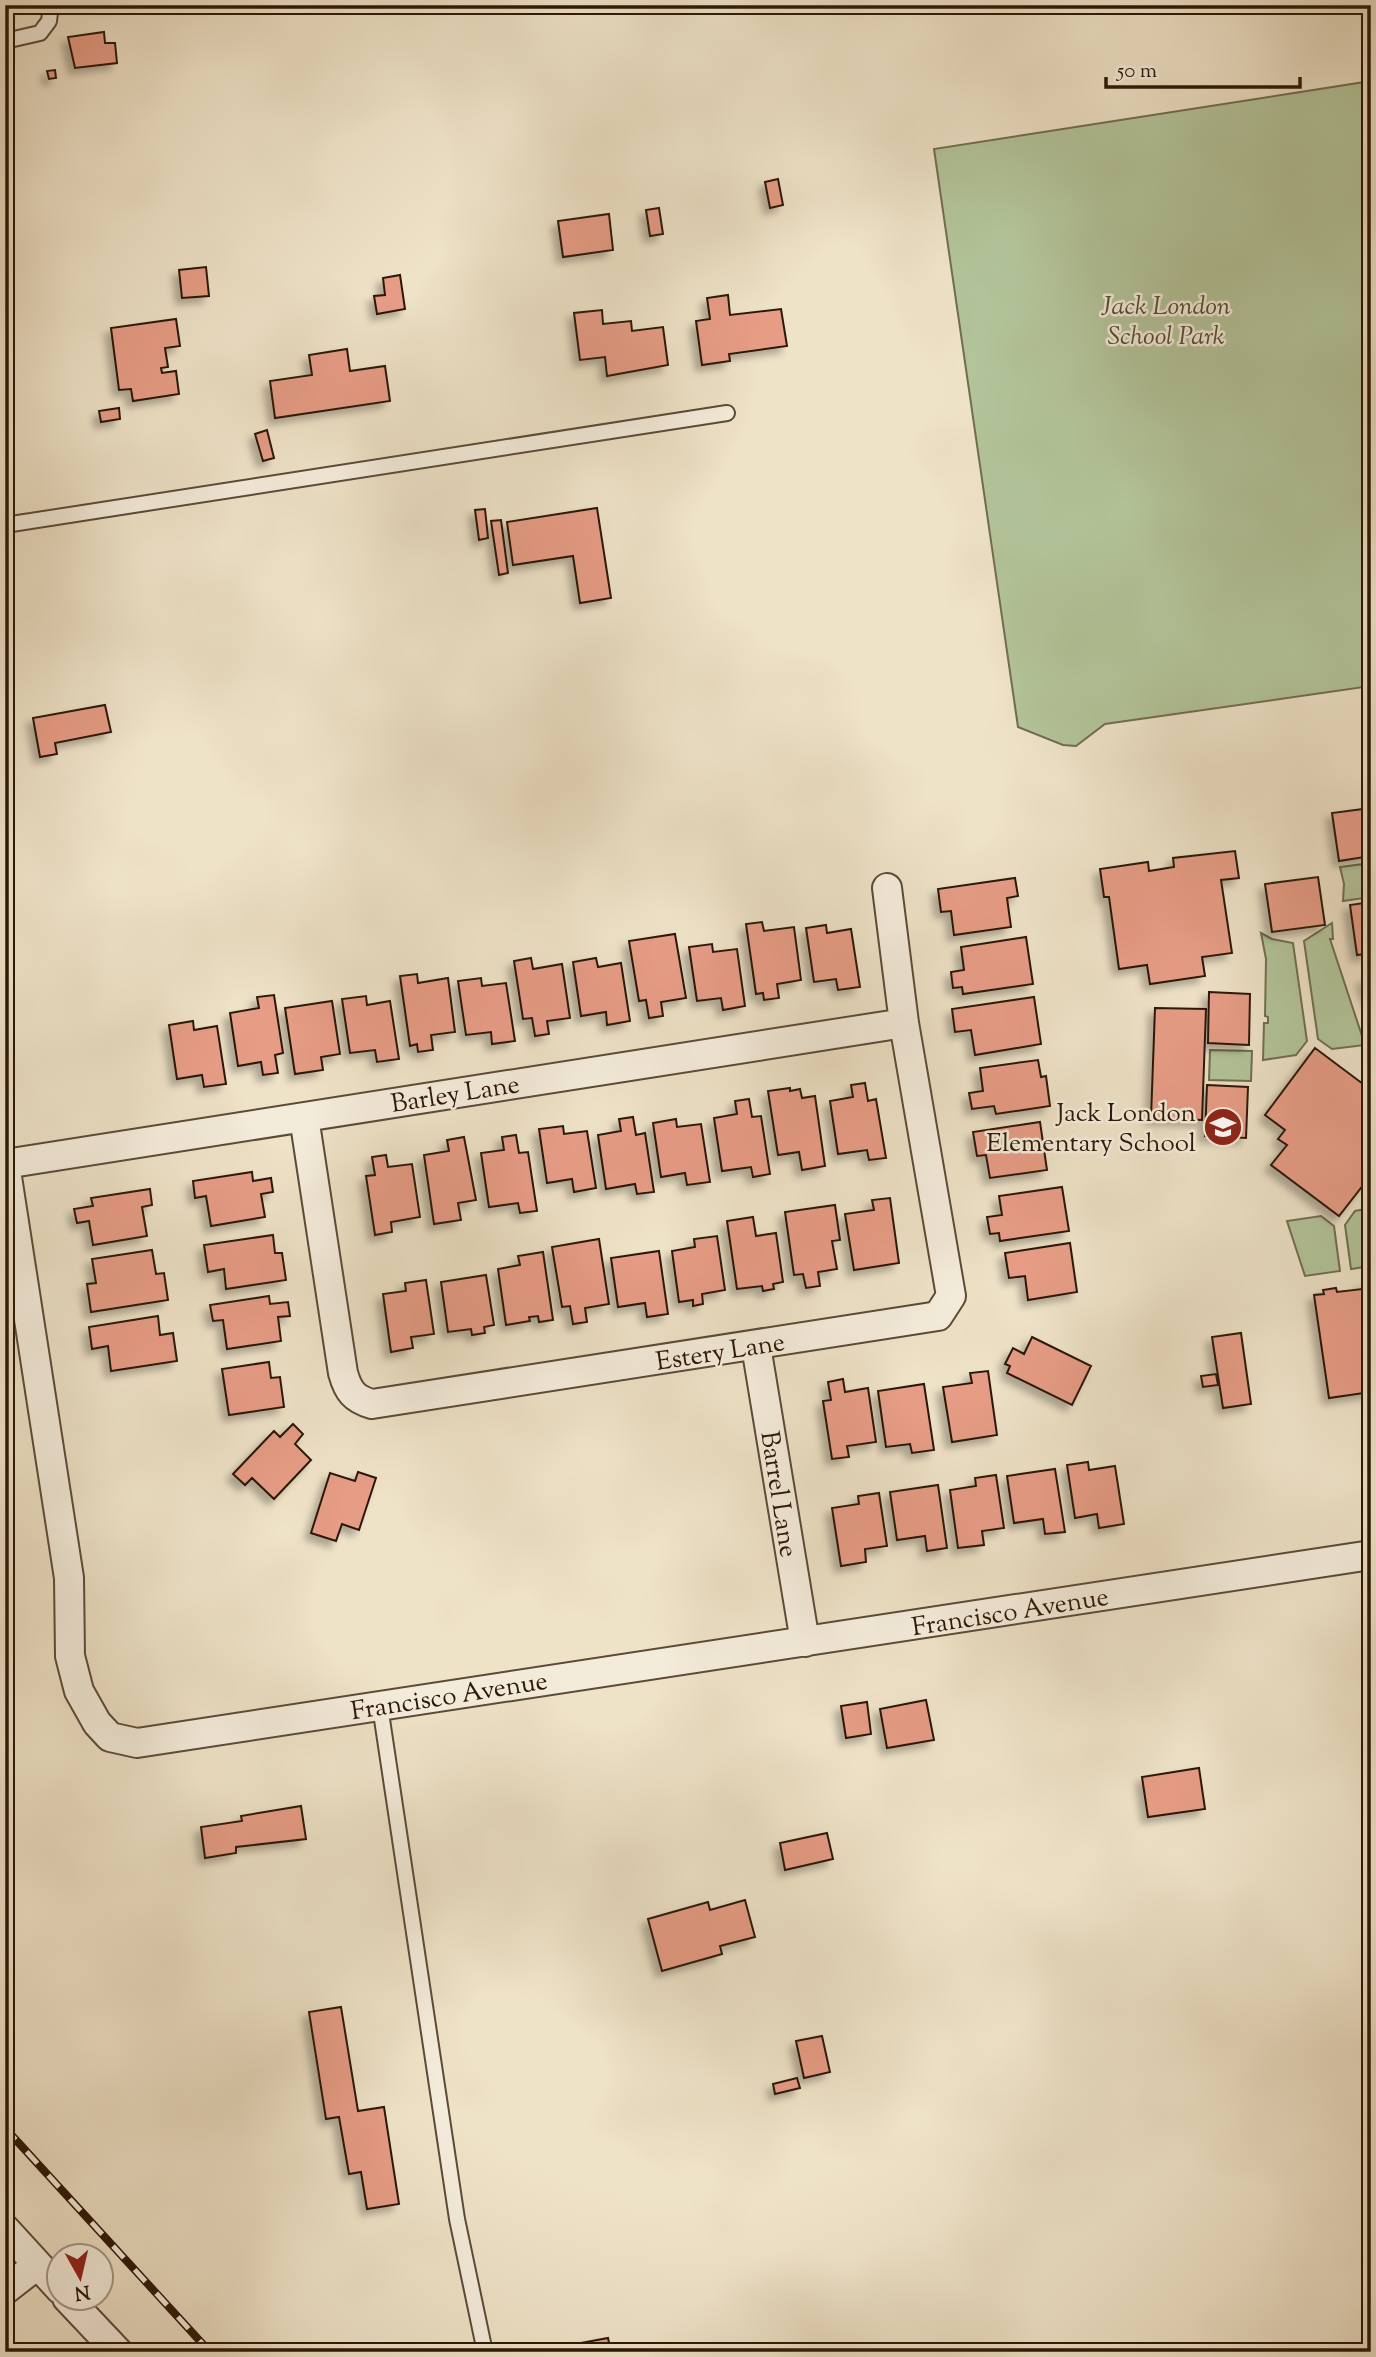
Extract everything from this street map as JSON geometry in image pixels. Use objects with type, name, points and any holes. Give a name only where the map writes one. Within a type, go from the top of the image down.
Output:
[{"type":"street","name":"Estery Lane","points":[[304,1117],[344,1373],[347,1388],[358,1400],[372,1404],[938,1316],[951,1296],[904,1023],[887,888]]},
{"type":"street","name":"Barley Lane","points":[[5,1164],[904,1023]]},
{"type":"street","name":"Francisco Avenue","points":[[5,1164],[69,1578],[70,1656],[79,1691],[97,1723],[110,1737],[137,1743],[1371,1555]]},
{"type":"street","name":"Barrel Lane","points":[[756,1346],[805,1642]]},
{"type":"street","points":[[5,2229],[46,2274]]},
{"type":"street","points":[[5,2290],[37,2265]]},
{"type":"street","points":[[81,2312],[118,2352]]},
{"type":"lane","points":[[5,41],[40,33],[49,21],[51,5]]},
{"type":"lane","points":[[5,525],[727,413]]},
{"type":"lane","points":[[380,1706],[457,2219],[485,2352]]},
{"type":"green space","name":"Jack London School Park","points":[[1371,81],[1371,686],[1105,724],[1076,746],[1063,745],[1018,727],[934,149]]},
{"type":"green space","points":[[1371,863],[1371,897],[1343,901],[1344,884],[1340,867]]},
{"type":"green space","points":[[1332,923],[1333,939],[1330,939],[1365,1045],[1332,1049],[1318,1039],[1304,941]]},
{"type":"green space","points":[[1261,933],[1272,939],[1293,943],[1307,1041],[1296,1055],[1263,1060],[1264,1023],[1268,1023],[1268,1017],[1265,1016],[1266,959]]},
{"type":"green space","points":[[1210,1050],[1252,1051],[1251,1081],[1209,1080]]},
{"type":"green space","points":[[1371,1208],[1371,1266],[1351,1269],[1345,1225],[1355,1211]]},
{"type":"green space","points":[[1321,1216],[1334,1226],[1340,1271],[1305,1276],[1287,1221]]},
{"type":"building","points":[[104,32],[105,43],[115,43],[117,63],[75,68],[68,37]]},
{"type":"building","points":[[55,70],[56,78],[49,79],[47,71]]},
{"type":"building","points":[[778,179],[783,205],[770,208],[765,182]]},
{"type":"building","points":[[659,208],[663,234],[650,236],[646,210]]},
{"type":"building","points":[[609,214],[613,250],[563,257],[558,221]]},
{"type":"building","points":[[206,267],[209,296],[182,298],[179,270]]},
{"type":"building","points":[[400,275],[405,309],[377,314],[374,296],[385,295],[383,278]]},
{"type":"building","points":[[728,295],[730,315],[781,309],[787,346],[729,354],[730,361],[702,365],[696,321],[710,319],[707,298]]},
{"type":"building","points":[[602,310],[603,324],[631,321],[632,331],[663,327],[668,365],[607,376],[605,357],[580,360],[574,313]]},
{"type":"building","points":[[176,319],[180,346],[165,348],[168,367],[161,368],[162,373],[176,371],[179,394],[133,401],[131,389],[119,390],[111,328]]},
{"type":"building","points":[[347,349],[350,371],[385,366],[390,401],[275,418],[270,381],[312,375],[309,355]]},
{"type":"building","points":[[119,408],[120,419],[101,422],[99,411]]},
{"type":"building","points":[[5,429],[9,429],[13,460],[5,461]]},
{"type":"building","points":[[267,430],[274,458],[263,461],[255,434]]},
{"type":"building","points":[[597,508],[611,598],[580,603],[573,556],[513,565],[507,522]]},
{"type":"building","points":[[485,509],[488,538],[479,540],[475,510]]},
{"type":"building","points":[[501,520],[508,573],[499,575],[491,521]]},
{"type":"building","points":[[105,705],[111,732],[55,743],[57,754],[40,757],[33,718]]},
{"type":"building","points":[[1371,808],[1371,856],[1339,861],[1332,813]]},
{"type":"building","points":[[1235,851],[1239,878],[1221,880],[1232,953],[1202,957],[1205,976],[1150,984],[1147,965],[1119,969],[1109,897],[1104,897],[1100,869],[1148,862],[1149,871],[1174,867],[1173,858]]},
{"type":"building","points":[[1318,877],[1325,925],[1272,932],[1265,884]]},
{"type":"building","points":[[1015,878],[1018,896],[1007,898],[1011,927],[954,935],[951,911],[941,912],[938,889]]},
{"type":"building","points":[[1371,902],[1371,953],[1357,955],[1350,905]]},
{"type":"building","points":[[762,922],[764,931],[794,927],[801,980],[777,984],[779,998],[764,1000],[763,993],[756,994],[746,924]]},
{"type":"building","points":[[826,925],[827,933],[851,929],[860,987],[838,990],[836,979],[814,982],[806,928]]},
{"type":"building","points":[[675,934],[686,998],[661,1002],[663,1016],[649,1018],[646,1000],[639,1001],[629,941]]},
{"type":"building","points":[[1026,937],[1033,984],[963,994],[962,987],[953,988],[951,972],[964,970],[961,947]]},
{"type":"building","points":[[712,944],[713,952],[737,949],[745,1006],[723,1010],[721,998],[697,1001],[689,947]]},
{"type":"building","points":[[531,958],[533,969],[562,964],[570,1018],[547,1021],[549,1034],[535,1036],[532,1018],[523,1019],[514,961]]},
{"type":"building","points":[[596,958],[598,967],[621,963],[630,1021],[607,1025],[606,1012],[581,1016],[573,962]]},
{"type":"building","points":[[417,974],[418,983],[448,978],[455,1032],[431,1035],[433,1050],[418,1052],[417,1044],[410,1046],[400,976]]},
{"type":"building","points":[[1371,977],[1371,1005],[1362,980]]},
{"type":"building","points":[[481,978],[482,986],[506,983],[515,1041],[492,1044],[491,1032],[466,1035],[458,981]]},
{"type":"building","points":[[1209,992],[1250,994],[1249,1045],[1208,1043]]},
{"type":"building","points":[[274,995],[283,1053],[275,1055],[278,1073],[263,1075],[261,1062],[238,1066],[230,1013],[259,1008],[257,997]]},
{"type":"building","points":[[366,996],[367,1005],[390,1001],[399,1059],[377,1062],[375,1050],[350,1053],[342,999]]},
{"type":"building","points":[[1034,997],[1041,1044],[975,1055],[971,1030],[955,1032],[952,1009]]},
{"type":"building","points":[[332,1001],[340,1054],[321,1057],[323,1070],[295,1074],[285,1008]]},
{"type":"building","points":[[1155,1008],[1206,1009],[1202,1120],[1151,1118]]},
{"type":"building","points":[[193,1021],[194,1030],[217,1026],[226,1084],[204,1087],[202,1075],[177,1079],[169,1025]]},
{"type":"building","points":[[1315,1048],[1371,1090],[1371,1115],[1368,1119],[1371,1121],[1371,1175],[1339,1216],[1271,1165],[1287,1145],[1278,1139],[1285,1130],[1265,1115]]},
{"type":"building","points":[[1038,1060],[1041,1077],[1046,1076],[1050,1106],[996,1114],[994,1106],[972,1109],[969,1093],[983,1091],[980,1068]]},
{"type":"building","points":[[865,1083],[868,1101],[876,1099],[886,1158],[869,1160],[867,1150],[838,1154],[830,1101],[853,1097],[851,1085]]},
{"type":"building","points":[[1207,1085],[1248,1087],[1246,1138],[1205,1136]]},
{"type":"building","points":[[790,1088],[790,1091],[800,1089],[802,1098],[815,1096],[825,1166],[802,1170],[799,1152],[778,1155],[768,1091]]},
{"type":"building","points":[[749,1099],[752,1117],[761,1116],[770,1174],[753,1177],[751,1167],[722,1171],[714,1118],[737,1114],[735,1101]]},
{"type":"building","points":[[633,1117],[636,1135],[645,1133],[654,1192],[637,1194],[635,1184],[606,1189],[598,1135],[621,1131],[619,1119]]},
{"type":"building","points":[[676,1119],[677,1127],[701,1124],[710,1182],[687,1185],[685,1173],[661,1177],[653,1123]]},
{"type":"building","points":[[1040,1122],[1047,1170],[990,1178],[986,1155],[977,1156],[973,1132]]},
{"type":"building","points":[[563,1126],[564,1134],[587,1131],[596,1188],[574,1192],[572,1179],[547,1183],[539,1129]]},
{"type":"building","points":[[516,1135],[519,1153],[528,1152],[537,1211],[520,1213],[518,1203],[489,1207],[481,1153],[504,1150],[502,1137]]},
{"type":"building","points":[[464,1137],[476,1200],[458,1203],[461,1220],[434,1224],[424,1155],[449,1151],[447,1140]]},
{"type":"building","points":[[386,1155],[388,1167],[412,1164],[420,1217],[391,1222],[392,1232],[375,1235],[366,1176],[375,1175],[372,1157]]},
{"type":"building","points":[[252,1172],[253,1181],[271,1178],[273,1192],[261,1194],[265,1217],[211,1226],[206,1196],[195,1198],[193,1181]]},
{"type":"building","points":[[1062,1187],[1069,1231],[1000,1241],[999,1233],[990,1234],[987,1217],[1002,1215],[999,1196]]},
{"type":"building","points":[[150,1189],[152,1205],[142,1207],[147,1236],[93,1245],[89,1221],[77,1223],[74,1209],[93,1206],[91,1198]]},
{"type":"building","points":[[890,1198],[899,1263],[854,1270],[845,1214],[874,1210],[872,1200]]},
{"type":"building","points":[[835,1205],[840,1240],[832,1241],[837,1269],[818,1272],[820,1286],[806,1288],[803,1274],[794,1275],[785,1212]]},
{"type":"building","points":[[753,1217],[756,1236],[776,1233],[783,1282],[773,1284],[774,1289],[763,1291],[762,1286],[737,1289],[727,1221]]},
{"type":"building","points":[[273,1235],[275,1253],[282,1253],[286,1280],[226,1289],[224,1269],[208,1272],[204,1245]]},
{"type":"building","points":[[717,1236],[725,1290],[702,1294],[703,1304],[693,1306],[693,1300],[679,1302],[672,1251],[695,1247],[694,1239]]},
{"type":"building","points":[[599,1239],[609,1304],[585,1308],[587,1322],[573,1324],[570,1306],[562,1307],[552,1247]]},
{"type":"building","points":[[1070,1243],[1077,1292],[1028,1300],[1025,1276],[1009,1278],[1005,1253]]},
{"type":"building","points":[[152,1250],[156,1274],[164,1273],[168,1300],[91,1312],[87,1284],[96,1283],[92,1259]]},
{"type":"building","points":[[659,1251],[668,1314],[647,1317],[645,1303],[618,1307],[611,1258]]},
{"type":"building","points":[[543,1252],[553,1320],[539,1322],[538,1316],[529,1317],[530,1321],[506,1325],[498,1269],[520,1265],[518,1256]]},
{"type":"building","points":[[486,1275],[494,1325],[484,1327],[485,1333],[472,1335],[471,1329],[448,1332],[441,1282]]},
{"type":"building","points":[[426,1280],[434,1334],[411,1337],[413,1348],[391,1352],[383,1294],[406,1291],[405,1283]]},
{"type":"building","points":[[1371,1283],[1371,1392],[1329,1398],[1314,1295],[1336,1288],[1337,1292],[1363,1289],[1362,1284]]},
{"type":"building","points":[[269,1296],[270,1304],[288,1302],[290,1316],[278,1317],[281,1341],[227,1349],[223,1320],[213,1321],[210,1305]]},
{"type":"building","points":[[158,1316],[160,1335],[173,1333],[177,1361],[111,1371],[108,1346],[92,1349],[89,1327]]},
{"type":"building","points":[[1241,1333],[1251,1404],[1223,1408],[1212,1337]]},
{"type":"building","points":[[1032,1337],[1091,1366],[1072,1405],[1007,1373],[1010,1366],[1005,1364],[1013,1348],[1024,1354]]},
{"type":"building","points":[[269,1362],[271,1378],[280,1377],[284,1407],[229,1415],[222,1369]]},
{"type":"building","points":[[988,1371],[997,1435],[952,1442],[943,1387],[972,1383],[970,1373]]},
{"type":"building","points":[[1216,1374],[1218,1385],[1203,1387],[1201,1376]]},
{"type":"building","points":[[843,1379],[845,1392],[868,1388],[876,1442],[847,1446],[849,1457],[832,1459],[823,1401],[831,1400],[828,1382]]},
{"type":"building","points":[[924,1384],[934,1450],[912,1453],[910,1444],[886,1447],[878,1391]]},
{"type":"building","points":[[293,1424],[303,1434],[295,1444],[311,1460],[274,1499],[252,1478],[245,1485],[233,1474],[274,1431],[280,1437]]},
{"type":"building","points":[[1088,1462],[1089,1470],[1115,1466],[1124,1524],[1099,1528],[1097,1514],[1075,1518],[1067,1465]]},
{"type":"building","points":[[1055,1469],[1065,1532],[1045,1534],[1043,1519],[1014,1523],[1007,1476]]},
{"type":"building","points":[[358,1472],[376,1478],[359,1530],[342,1524],[336,1541],[311,1533],[330,1473],[355,1481]]},
{"type":"building","points":[[996,1475],[1004,1528],[982,1531],[984,1545],[958,1548],[950,1490],[976,1486],[975,1478]]},
{"type":"building","points":[[938,1485],[947,1548],[927,1551],[925,1536],[897,1540],[890,1492]]},
{"type":"building","points":[[879,1493],[887,1546],[865,1549],[866,1562],[841,1566],[832,1508],[859,1504],[858,1496]]},
{"type":"building","points":[[926,1700],[934,1740],[887,1748],[880,1709]]},
{"type":"building","points":[[867,1702],[871,1734],[846,1738],[841,1706]]},
{"type":"building","points":[[1199,1768],[1205,1809],[1148,1817],[1142,1777]]},
{"type":"building","points":[[301,1806],[306,1839],[236,1847],[236,1853],[205,1858],[201,1827],[242,1821],[241,1816]]},
{"type":"building","points":[[827,1833],[833,1859],[785,1870],[780,1843]]},
{"type":"building","points":[[745,1900],[755,1937],[720,1946],[722,1954],[662,1971],[648,1919],[708,1902],[710,1910]]},
{"type":"building","points":[[341,2007],[358,2111],[384,2107],[399,2204],[367,2209],[361,2172],[349,2174],[339,2117],[326,2119],[309,2012]]},
{"type":"building","points":[[822,2036],[830,2072],[804,2078],[796,2041]]},
{"type":"building","points":[[797,2078],[800,2088],[775,2094],[773,2084]]},
{"type":"building","points":[[608,2338],[611,2352],[571,2352],[570,2345]]},
{"type":"railway","points":[[5,2128],[210,2352]]},
{"type":"place","name":"Jack London Elementary School","points":[[1223,1127]]}]
